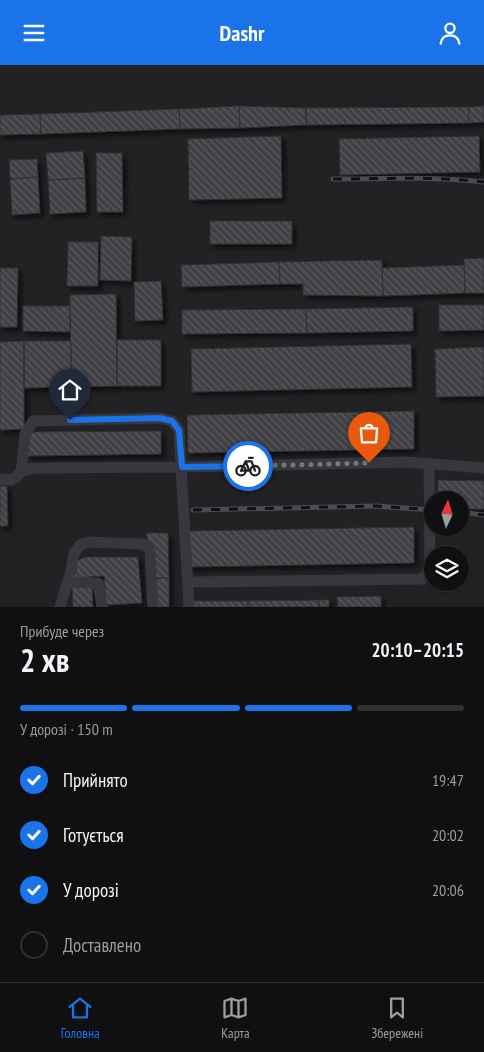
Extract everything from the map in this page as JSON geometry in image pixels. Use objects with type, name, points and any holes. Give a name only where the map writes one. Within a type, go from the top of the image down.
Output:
[{"type":"lane","points":[[21,472],[24,434],[34,421],[160,418],[172,421],[179,430],[189,607]]},
{"type":"lane","points":[[0,479],[11,480],[21,472],[32,468],[406,462],[484,468]]},
{"type":"lane","points":[[188,582],[422,579],[428,574],[430,568],[429,464]]},
{"type":"lane","points":[[60,607],[71,571],[74,553],[80,545],[87,542],[143,544],[148,547],[150,552],[153,607]]},
{"type":"lane","points":[[68,582],[98,583],[102,607]]},
{"type":"shaded area","points":[[0,65],[484,65],[484,607],[0,607]]},
{"type":"building","points":[[239,106],[240,128],[180,129],[179,109]]},
{"type":"building","points":[[239,106],[306,108],[306,125],[240,128]]},
{"type":"building","points":[[484,106],[484,122],[468,123],[469,107]]},
{"type":"building","points":[[469,107],[468,123],[306,125],[306,108]]},
{"type":"building","points":[[179,109],[180,129],[41,134],[40,114]]},
{"type":"building","points":[[40,114],[41,134],[0,135],[0,115]]},
{"type":"building","points":[[281,136],[282,198],[189,200],[188,139]]},
{"type":"building","points":[[479,136],[480,172],[340,175],[339,139]]},
{"type":"building","points":[[83,151],[85,178],[48,180],[46,153]]},
{"type":"building","points":[[96,153],[122,153],[123,212],[97,212]]},
{"type":"building","points":[[37,159],[38,177],[10,179],[9,160]]},
{"type":"building","points":[[38,177],[40,213],[12,215],[10,179]]},
{"type":"building","points":[[85,178],[86,212],[50,214],[48,180]]},
{"type":"building","points":[[210,221],[292,221],[292,244],[210,244]]},
{"type":"building","points":[[101,236],[132,237],[131,281],[100,280]]},
{"type":"building","points":[[68,242],[98,242],[98,286],[67,286]]},
{"type":"building","points":[[484,258],[484,293],[465,293],[464,259]]},
{"type":"building","points":[[382,260],[383,296],[303,295],[303,284],[280,284],[279,262]]},
{"type":"building","points":[[279,262],[280,284],[182,287],[181,265]]},
{"type":"building","points":[[464,265],[465,293],[383,296],[382,268]]},
{"type":"building","points":[[0,268],[18,268],[17,327],[0,327]]},
{"type":"building","points":[[161,281],[163,320],[135,321],[134,282]]},
{"type":"building","points":[[116,294],[117,386],[71,387],[70,295]]},
{"type":"building","points":[[439,305],[484,305],[484,330],[439,331]]},
{"type":"building","points":[[23,306],[70,306],[70,332],[23,331]]},
{"type":"building","points":[[413,307],[413,331],[307,333],[306,309]]},
{"type":"building","points":[[306,309],[307,333],[182,334],[182,310]]},
{"type":"building","points":[[117,340],[161,340],[161,386],[117,386]]},
{"type":"building","points":[[24,341],[71,341],[71,387],[24,388]]},
{"type":"building","points":[[24,341],[24,429],[0,430],[0,342]]},
{"type":"building","points":[[411,344],[412,387],[192,392],[191,349]]},
{"type":"building","points":[[484,347],[484,396],[436,397],[435,349]]},
{"type":"building","points":[[414,411],[414,449],[188,453],[187,415]]},
{"type":"building","points":[[161,431],[161,454],[28,456],[28,432]]},
{"type":"building","points":[[438,480],[484,481],[484,509],[469,509],[469,491],[438,491]]},
{"type":"building","points":[[0,486],[7,486],[8,526],[0,526]]},
{"type":"building","points":[[414,527],[414,563],[188,567],[188,531]]},
{"type":"building","points":[[147,533],[168,533],[169,578],[154,578],[154,546],[147,546]]},
{"type":"building","points":[[86,557],[138,557],[142,603],[106,605],[104,576],[71,578],[73,562]]},
{"type":"building","points":[[154,578],[169,578],[169,607],[155,607]]},
{"type":"building","points":[[72,585],[92,586],[93,607],[73,607]]},
{"type":"building","points":[[381,596],[381,607],[338,607],[337,597]]},
{"type":"building","points":[[319,600],[329,600],[329,607],[319,607]]},
{"type":"building","points":[[319,600],[319,607],[248,607],[248,601]]},
{"type":"building","points":[[193,601],[248,601],[248,607],[193,607]]},
{"type":"railway","points":[[333,179],[427,178],[484,182]]},
{"type":"railway","points":[[193,510],[376,506],[424,509]]},
{"type":"railway","points":[[469,513],[484,515]]},
{"type":"way so far","points":[[248,466],[369,463]]},
{"type":"route","points":[[70,420],[160,418],[172,421],[179,430],[182,467],[248,466]]}]
